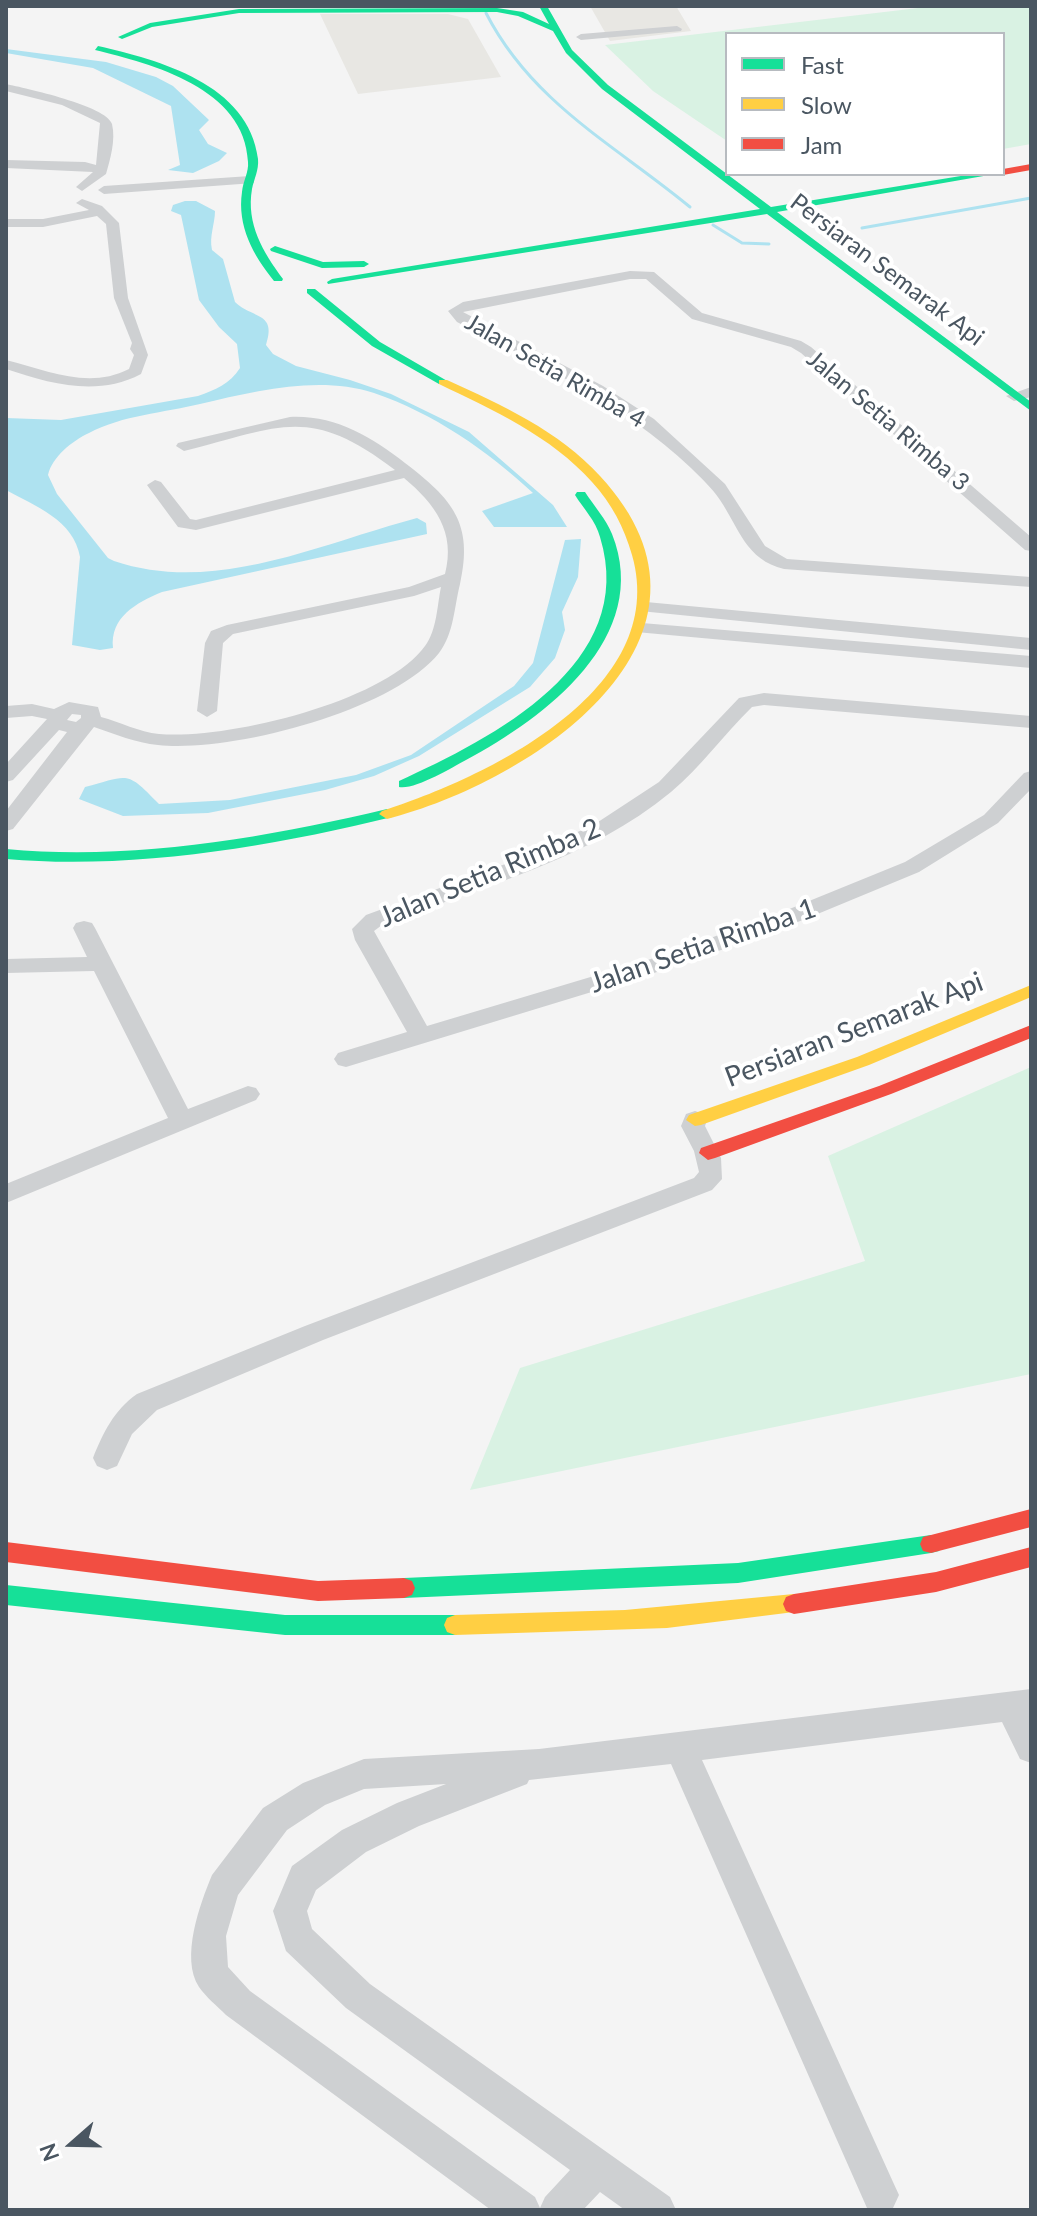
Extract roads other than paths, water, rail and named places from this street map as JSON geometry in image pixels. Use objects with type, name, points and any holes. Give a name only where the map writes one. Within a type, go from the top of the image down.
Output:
[{"type":"main road","points":[[106,37],[232,6]]},
{"type":"main road","points":[[106,37],[150,25],[224,13],[346,16],[500,10],[525,6]]},
{"type":"main road","name":"Persiaran Semarak Api","points":[[543,6],[569,51],[605,87],[725,166]]},
{"type":"main road","points":[[563,6],[589,52],[622,84],[725,161]]},
{"type":"main road","points":[[500,10],[520,14],[555,29]]},
{"type":"main road","points":[[106,37],[221,84],[240,101],[266,133]]},
{"type":"main road","points":[[6,854],[141,854],[211,850],[357,823],[461,787],[541,747],[590,705],[620,669],[642,628],[646,607],[644,563],[631,528],[604,490],[569,455],[531,425],[419,370],[306,299],[251,244],[244,212],[252,150],[247,135],[205,87],[106,37]]},
{"type":"main road","points":[[1005,161],[1031,156]]},
{"type":"main road","points":[[1005,172],[1031,167]]},
{"type":"main road","points":[[815,228],[820,207],[828,195],[918,176]]},
{"type":"main road","points":[[286,279],[329,277],[775,201],[975,176]]},
{"type":"main road","points":[[249,182],[271,177]]},
{"type":"main road","points":[[711,214],[744,178]]},
{"type":"main road","name":"Persiaran Semarak Api","points":[[744,178],[815,228],[1025,392],[1031,408]]},
{"type":"main road","name":"Persiaran Semarak Api","points":[[775,201],[794,230],[1025,392]]},
{"type":"main road","points":[[244,212],[267,216],[286,279]]},
{"type":"main road","points":[[711,214],[794,230]]},
{"type":"main road","points":[[275,249],[322,265],[380,268]]},
{"type":"main road","points":[[335,316],[336,306],[342,297],[380,268]]},
{"type":"main road","points":[[306,299],[325,288],[329,277]]},
{"type":"main road","points":[[343,341],[402,376],[494,422],[547,461]]},
{"type":"main road","points":[[385,792],[462,760],[531,718],[575,676],[605,624],[613,597],[613,564],[605,532],[572,485]]},
{"type":"main road","points":[[100,836],[201,830],[342,805]]},
{"type":"main road","name":"Persiaran Semarak Api","points":[[695,1120],[863,1061],[1031,991]]},
{"type":"main road","points":[[708,1153],[885,1090],[1031,1031]]},
{"type":"main road","points":[[6,1552],[318,1591],[571,1583],[738,1573],[916,1548],[1031,1518]]},
{"type":"main road","points":[[85,1543],[318,1591]]},
{"type":"main road","points":[[6,1595],[285,1625],[526,1625],[731,1613],[936,1582],[1031,1557]]},
{"type":"street","points":[[581,37],[677,29]]},
{"type":"street","points":[[6,87],[99,115],[106,123],[101,190]]},
{"type":"street","points":[[6,164],[85,166],[101,190],[112,223],[121,298],[136,328],[137,349],[141,355],[136,371],[119,380],[44,374],[6,364]]},
{"type":"street","points":[[101,190],[76,196],[101,190],[249,182]]},
{"type":"street","points":[[6,223],[43,223],[101,190]]},
{"type":"street","name":"Jalan Setia Rimba 4","points":[[649,275],[630,275],[531,292],[463,306],[455,311],[462,319],[618,402],[667,437],[721,489],[754,548],[769,560],[784,564],[1031,582]]},
{"type":"street","name":"Jalan Setia Rimba 3","points":[[649,275],[697,316],[796,344],[806,350],[1031,546]]},
{"type":"street","points":[[6,712],[32,710],[56,718],[62,727],[86,724],[148,738],[236,733],[316,715],[397,680],[432,650],[441,632],[457,560],[457,541],[453,525],[442,505],[423,484],[356,436],[313,422],[299,420],[184,446]]},
{"type":"street","points":[[155,485],[184,523],[196,525],[408,472]]},
{"type":"street","points":[[184,738],[207,711],[217,635],[227,630],[414,591],[452,577]]},
{"type":"street","points":[[414,591],[447,603]]},
{"type":"street","points":[[646,607],[1031,644]]},
{"type":"street","points":[[680,631],[684,611]]},
{"type":"street","points":[[642,628],[1031,662]]},
{"type":"street","name":"Jalan Setia Rimba 2","points":[[422,1038],[366,940],[363,929],[387,915],[537,859],[617,820],[665,787],[746,702],[764,699],[1031,722]]},
{"type":"street","points":[[207,711],[221,725],[236,733]]},
{"type":"street","points":[[6,776],[56,718]]},
{"type":"street","points":[[10,829],[86,724]]},
{"type":"street","name":"Jalan Setia Rimba 1","points":[[346,1059],[672,960],[795,915],[912,867],[991,819],[1031,777]]},
{"type":"street","points":[[84,928],[181,1120]]},
{"type":"street","points":[[6,966],[102,963]]},
{"type":"street","points":[[6,1194],[248,1094]]},
{"type":"street","points":[[107,1458],[119,1427],[131,1412],[147,1402],[329,1327],[682,1194],[710,1179],[708,1153],[693,1126],[695,1120]]},
{"type":"street","points":[[522,2210],[238,2003],[211,1974],[209,1936],[224,1887],[275,1819],[314,1794],[364,1774],[539,1764],[1021,1705],[1031,1748]]},
{"type":"street","points":[[680,1748],[880,2195]]},
{"type":"street","points":[[539,1764],[409,1814],[354,1841],[304,1878],[290,1911],[298,1939],[358,1996],[657,2210]]},
{"type":"street","points":[[558,2210],[598,2167]]},
{"type":"water","points":[[6,49],[106,62],[156,77],[173,86],[209,120],[199,130],[208,144],[227,153],[219,161],[193,173],[168,170],[180,165],[171,106],[93,68],[6,53]]},
{"type":"water","points":[[196,201],[215,211],[212,250],[223,259],[235,302],[266,321],[269,334],[266,345],[273,354],[296,366],[391,394],[469,432],[553,505],[567,527],[494,527],[482,511],[533,493],[459,435],[417,411],[374,393],[331,385],[287,387],[129,418],[76,440],[58,456],[48,475],[57,494],[108,558],[114,561],[152,570],[190,572],[228,569],[305,552],[417,518],[426,523],[427,534],[162,592],[134,606],[120,620],[113,637],[113,648],[100,650],[72,645],[80,557],[70,533],[62,524],[41,508],[6,490],[6,418],[61,420],[198,396],[222,386],[236,374],[240,368],[237,344],[219,327],[199,300],[181,215],[171,211],[173,205]]},
{"type":"water","points":[[581,539],[578,577],[562,612],[565,630],[555,658],[530,687],[419,756],[374,776],[325,790],[208,813],[123,816],[79,799],[85,787],[126,778],[140,785],[159,804],[230,800],[356,775],[411,755],[514,686],[533,663],[565,540]]},
{"type":"waterway","points":[[486,13],[505,45],[551,98],[690,207]]},
{"type":"waterway","points":[[862,228],[1031,198]]},
{"type":"waterway","points":[[713,225],[742,243],[769,244]]}]
